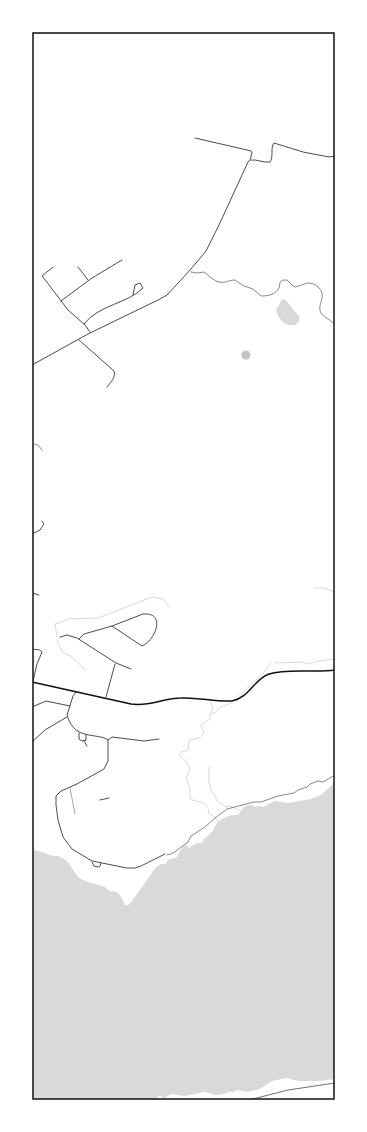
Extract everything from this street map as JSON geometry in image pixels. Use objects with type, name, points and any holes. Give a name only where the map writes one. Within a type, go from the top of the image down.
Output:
[{"type":"main road","points":[[32,682],[138,705],[180,698],[232,701],[244,696],[262,678],[271,673],[335,670]]},
{"type":"street","points":[[32,365],[78,339],[162,298],[189,271],[208,248],[252,153],[250,150],[195,138]]},
{"type":"street","points":[[250,160],[253,159],[267,163],[270,162],[272,157],[272,145],[275,143],[303,152],[329,157],[335,156]]},
{"type":"street","points":[[61,301],[88,281],[122,260]]},
{"type":"street","points":[[53,267],[42,276],[70,312],[84,324],[90,333]]},
{"type":"street","points":[[78,267],[88,281]]},
{"type":"street","points":[[84,324],[89,318],[98,312],[133,295],[142,289],[143,287],[140,283],[135,285],[133,295]]},
{"type":"street","points":[[78,339],[114,371],[114,378],[107,387]]},
{"type":"street","points":[[32,534],[42,528],[44,524],[42,521]]},
{"type":"street","points":[[32,593],[39,595]]},
{"type":"street","points":[[79,639],[84,634],[146,614],[154,617],[157,623],[155,631],[146,644],[142,646],[112,626]]},
{"type":"street","points":[[60,637],[70,635],[79,639],[116,663],[131,669]]},
{"type":"street","points":[[32,649],[42,651],[32,682]]},
{"type":"street","points":[[106,698],[116,663]]},
{"type":"street","points":[[75,691],[68,717],[73,727],[80,733],[108,740],[112,738],[151,741],[158,739]]},
{"type":"street","points":[[32,706],[46,701],[70,706]]},
{"type":"street","points":[[32,742],[45,730],[68,717]]},
{"type":"street","points":[[80,733],[80,740],[82,742],[84,741],[87,746]]},
{"type":"street","points":[[84,741],[86,740],[86,735]]},
{"type":"street","points":[[108,740],[108,761],[104,768],[94,775],[61,791],[56,796],[56,805],[63,837],[71,848],[92,861],[127,868],[141,866],[165,854]]},
{"type":"street","points":[[100,800],[108,798]]},
{"type":"street","points":[[92,861],[94,866],[98,867],[101,863]]},
{"type":"lane","points":[[69,788],[75,814]]},
{"type":"path","points":[[189,271],[192,273],[204,272],[219,282],[235,280],[244,286],[253,289],[261,296],[268,296],[275,292],[282,280],[287,280],[295,287],[306,284],[314,284],[318,287],[322,294],[323,299],[320,312],[335,323]]},
{"type":"path","points":[[34,444],[38,445],[42,450]]},
{"type":"path","points":[[165,854],[168,856],[172,854],[188,842],[191,836],[205,827],[214,818],[227,809],[254,802],[261,802],[278,796],[294,794],[298,790],[310,784],[318,781],[323,782],[335,775]]},
{"type":"shaded area","points":[[283,299],[299,316],[299,321],[296,325],[285,324],[278,316],[276,309]]},
{"type":"shaded area","points":[[335,781],[335,1079],[299,1081],[286,1078],[272,1081],[260,1089],[252,1091],[246,1092],[236,1090],[234,1092],[215,1095],[204,1092],[185,1096],[171,1094],[163,1099],[159,1096],[157,1100],[32,1100],[32,850],[63,858],[69,863],[76,875],[81,879],[103,886],[112,892],[114,891],[118,893],[122,897],[125,905],[128,905],[156,867],[161,864],[166,864],[168,860],[177,857],[183,846],[187,845],[189,848],[197,843],[202,843],[214,829],[218,821],[228,816],[238,815],[246,806],[251,805],[263,807],[275,801],[288,803],[311,799],[321,795]]},
{"type":"building","points":[[244,351],[248,351],[250,355],[248,359],[244,359],[242,357],[242,353]]},
{"type":"waterway","points":[[314,588],[324,588],[335,592]]},
{"type":"waterway","points":[[57,637],[55,624],[69,619],[98,618],[152,597],[163,599],[169,607]]},
{"type":"waterway","points":[[57,640],[63,653],[71,656],[86,671]]},
{"type":"waterway","points":[[275,663],[302,662],[309,664],[318,661],[335,659]]},
{"type":"waterway","points":[[237,698],[263,673],[271,663]]},
{"type":"waterway","points":[[211,702],[213,709],[210,719],[201,725],[204,733],[199,738],[189,740],[188,750],[181,752],[179,755],[187,762],[190,768],[186,778],[190,788],[190,799],[205,804],[208,808],[209,814],[215,817],[218,821]]},
{"type":"waterway","points":[[211,714],[216,712],[219,708],[231,703]]},
{"type":"waterway","points":[[211,766],[209,768],[209,782],[216,800],[226,807],[230,806],[241,811]]},
{"type":"railway","points":[[249,1100],[288,1090],[335,1083]]}]
